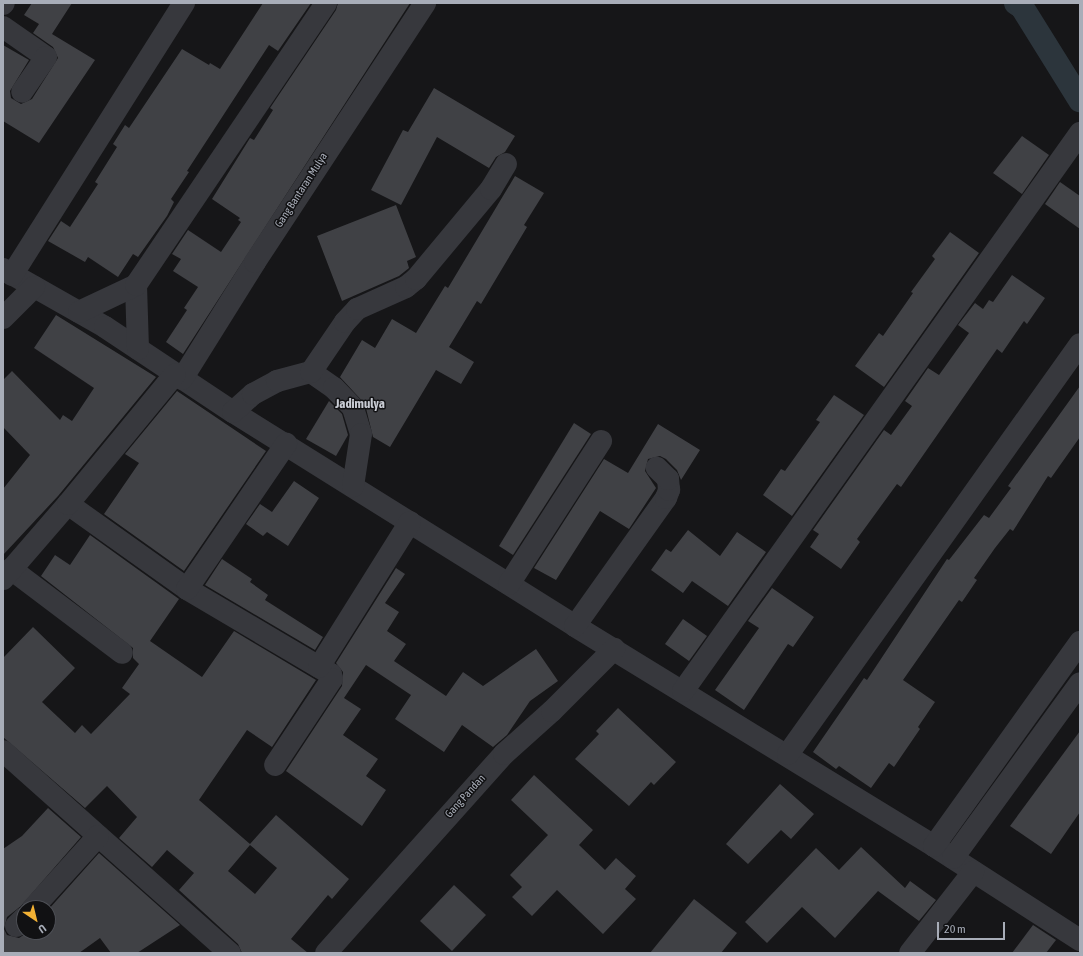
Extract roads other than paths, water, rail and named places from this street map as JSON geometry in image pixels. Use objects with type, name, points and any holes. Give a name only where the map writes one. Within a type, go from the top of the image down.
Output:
[{"type":"street","points":[[184,3],[8,272],[79,312],[138,349],[178,377],[575,626],[788,754],[1080,940]]},
{"type":"street","points":[[79,312],[136,285],[326,3]]},
{"type":"street","name":"Gang Bantaran Mulya","points":[[7,574],[178,377],[425,3]]},
{"type":"street","points":[[3,26],[46,57],[22,92]]},
{"type":"street","points":[[683,691],[1080,133]]},
{"type":"street","points":[[234,412],[253,394],[277,380],[311,372],[345,322],[357,309],[406,287],[416,279],[491,189],[506,164]]},
{"type":"street","points":[[136,285],[138,349]]},
{"type":"street","points":[[3,318],[34,287]]},
{"type":"street","points":[[788,754],[1080,344]]},
{"type":"street","points":[[311,372],[334,388],[353,408],[361,434],[353,486]]},
{"type":"street","points":[[508,584],[601,441]]},
{"type":"street","points":[[187,589],[286,444]]},
{"type":"street","points":[[575,626],[666,498],[669,490],[668,479],[657,468]]},
{"type":"street","points":[[68,504],[187,589],[319,667],[333,678],[275,765]]},
{"type":"street","points":[[319,667],[410,522]]},
{"type":"street","points":[[7,574],[122,654]]},
{"type":"street","points":[[934,846],[1080,642]]},
{"type":"street","name":"Gang Pandan","points":[[336,950],[504,754],[552,711],[614,649]]},
{"type":"street","points":[[953,858],[1080,683]]},
{"type":"street","points":[[3,751],[230,953]]},
{"type":"street","points":[[40,900],[98,836]]},
{"type":"street","points":[[910,953],[973,872]]},
{"type":"waterway","points":[[1016,3],[1022,7],[1080,100]]},
{"type":"district","name":"Jadimulya","points":[[360,404]]}]
